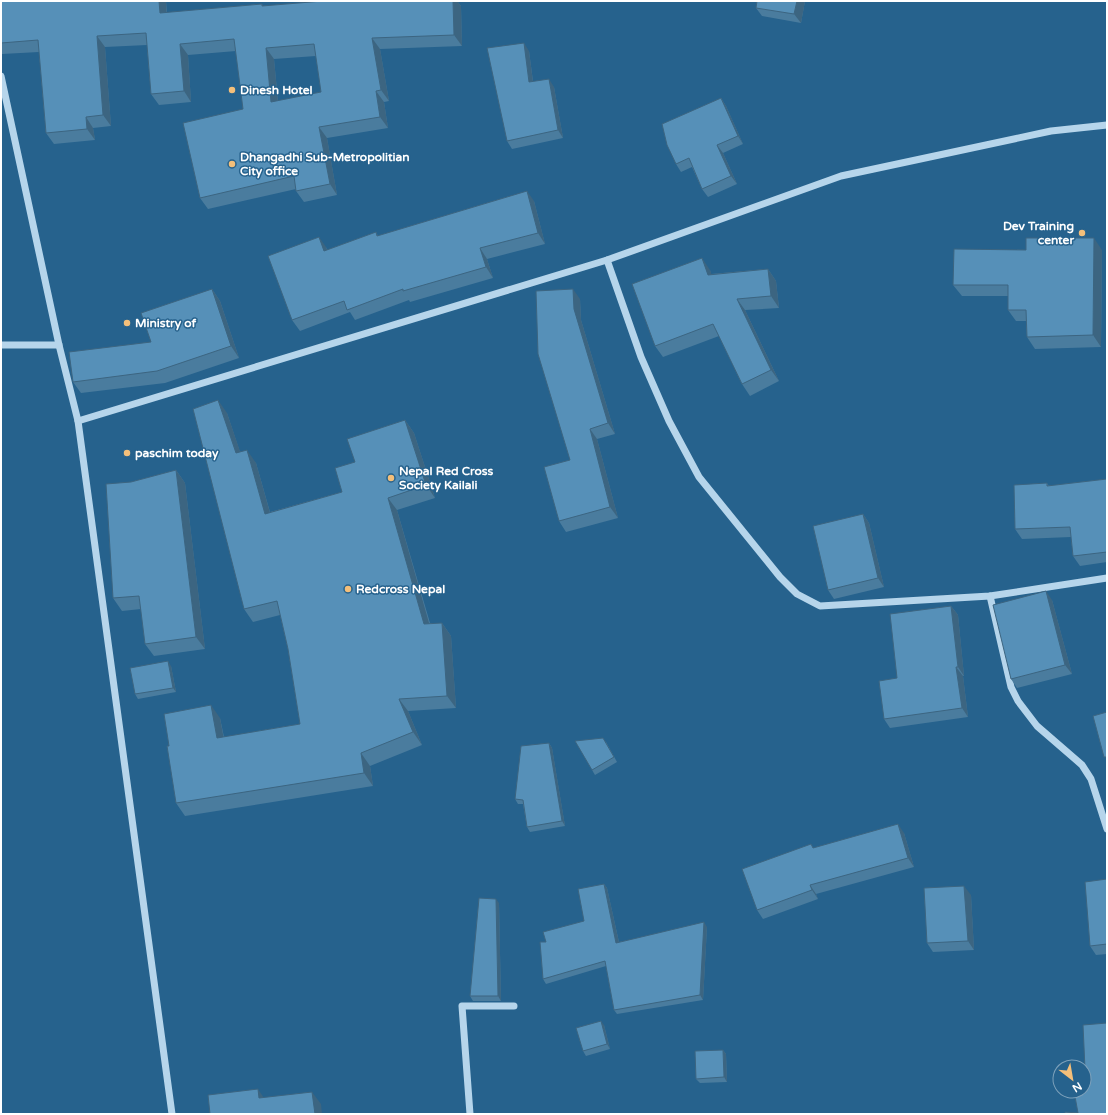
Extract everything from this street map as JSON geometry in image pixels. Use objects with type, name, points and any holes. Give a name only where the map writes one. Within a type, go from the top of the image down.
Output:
[{"type":"street","points":[[1,76],[59,345],[78,421],[172,1114]]},
{"type":"street","points":[[78,421],[607,260],[841,176],[1051,131],[1107,125]]},
{"type":"street","points":[[607,260],[641,357],[669,421],[699,477],[780,577],[797,594],[820,606],[990,596],[1107,578]]},
{"type":"street","points":[[1,345],[59,345]]},
{"type":"street","points":[[990,596],[1010,686],[1018,701],[1037,726],[1082,765],[1091,779],[1107,829]]},
{"type":"street","points":[[470,1114],[462,1006],[514,1006]]},
{"type":"building","points":[[1,1],[159,1],[160,13],[262,4],[262,6],[323,1],[453,1],[454,35],[372,38],[381,90],[376,91],[380,117],[319,127],[330,184],[296,191],[294,176],[200,198],[183,123],[243,109],[234,39],[180,44],[184,91],[151,94],[146,33],[97,36],[103,115],[86,117],[87,129],[46,133],[38,40],[1,43]],"holes":[[[314,44],[321,92],[271,102],[266,48]]]},
{"type":"building","points":[[757,1],[797,1],[794,14],[756,8]]},
{"type":"building","points":[[524,43],[529,82],[549,79],[558,130],[507,141],[487,48]]},
{"type":"building","points":[[721,98],[738,136],[717,145],[731,176],[702,189],[689,158],[676,164],[667,145],[662,124]]},
{"type":"building","points":[[527,191],[538,233],[480,248],[486,267],[403,291],[403,289],[347,310],[344,301],[292,320],[268,256],[319,237],[324,251],[376,232],[377,236]]},
{"type":"building","points":[[1026,238],[1094,238],[1093,335],[1027,337],[1026,310],[1008,310],[1008,285],[953,285],[954,249],[1026,250]]},
{"type":"building","points":[[702,258],[708,275],[768,269],[771,296],[737,299],[771,370],[742,384],[713,324],[655,346],[632,284]]},
{"type":"building","points":[[212,289],[231,346],[157,371],[73,382],[69,352],[151,342],[141,313]]},
{"type":"building","points":[[573,289],[574,309],[608,423],[590,429],[610,507],[559,521],[544,467],[570,460],[538,354],[536,291]]},
{"type":"building","points":[[218,400],[236,453],[247,450],[265,514],[342,492],[335,468],[355,462],[347,439],[405,420],[426,485],[388,498],[424,624],[442,623],[447,696],[399,699],[413,732],[361,753],[364,773],[176,803],[167,746],[169,746],[164,714],[211,705],[217,738],[300,724],[288,649],[277,601],[244,609],[193,409]]},
{"type":"building","points":[[176,470],[196,637],[145,644],[139,596],[113,598],[106,484],[131,482]]},
{"type":"building","points":[[1107,479],[1107,552],[1073,556],[1070,527],[1015,529],[1014,485],[1047,483],[1047,486]]},
{"type":"building","points":[[863,514],[878,578],[828,590],[813,526]]},
{"type":"building","points":[[1046,591],[1065,665],[1011,679],[993,605]]},
{"type":"building","points":[[951,606],[958,667],[956,667],[962,708],[884,719],[879,681],[897,678],[890,614]]},
{"type":"building","points":[[168,661],[173,688],[135,694],[130,668]]},
{"type":"building","points":[[1107,712],[1107,757],[1104,757],[1093,716]]},
{"type":"building","points":[[603,738],[614,757],[592,770],[575,741]]},
{"type":"building","points":[[549,743],[562,821],[527,827],[523,800],[515,799],[521,746]]},
{"type":"building","points":[[898,824],[908,858],[810,885],[812,890],[757,910],[742,869],[811,844],[813,848]]},
{"type":"building","points":[[1107,879],[1107,944],[1090,946],[1085,882]]},
{"type":"building","points":[[604,884],[616,943],[704,922],[700,995],[614,1010],[605,961],[543,979],[540,942],[546,942],[543,932],[584,921],[578,889]]},
{"type":"building","points":[[964,886],[968,941],[927,943],[924,888]]},
{"type":"building","points":[[479,898],[496,899],[498,996],[470,996]]},
{"type":"building","points":[[601,1021],[607,1044],[583,1051],[576,1028]]},
{"type":"building","points":[[1107,1023],[1107,1114],[1065,1114],[1065,1112],[1078,1113],[1075,1099],[1092,1099],[1092,1059],[1085,1059],[1083,1025]]},
{"type":"building","points":[[723,1050],[724,1077],[696,1079],[695,1051]]},
{"type":"building","points":[[258,1089],[259,1098],[312,1092],[315,1114],[210,1114],[208,1095]]},
{"type":"place","name":"Dinesh Hotel","points":[[232,90]]},
{"type":"place","name":"Dhangadhi Sub-Metropolitian City office","points":[[232,164]]},
{"type":"place","name":"Dev Training center","points":[[1082,233]]},
{"type":"place","name":"Ministry of","points":[[127,323]]},
{"type":"place","name":"paschim today","points":[[127,453]]},
{"type":"place","name":"Nepal Red Cross Society Kailali","points":[[391,478]]},
{"type":"place","name":"Redcross Nepal","points":[[348,589]]}]
